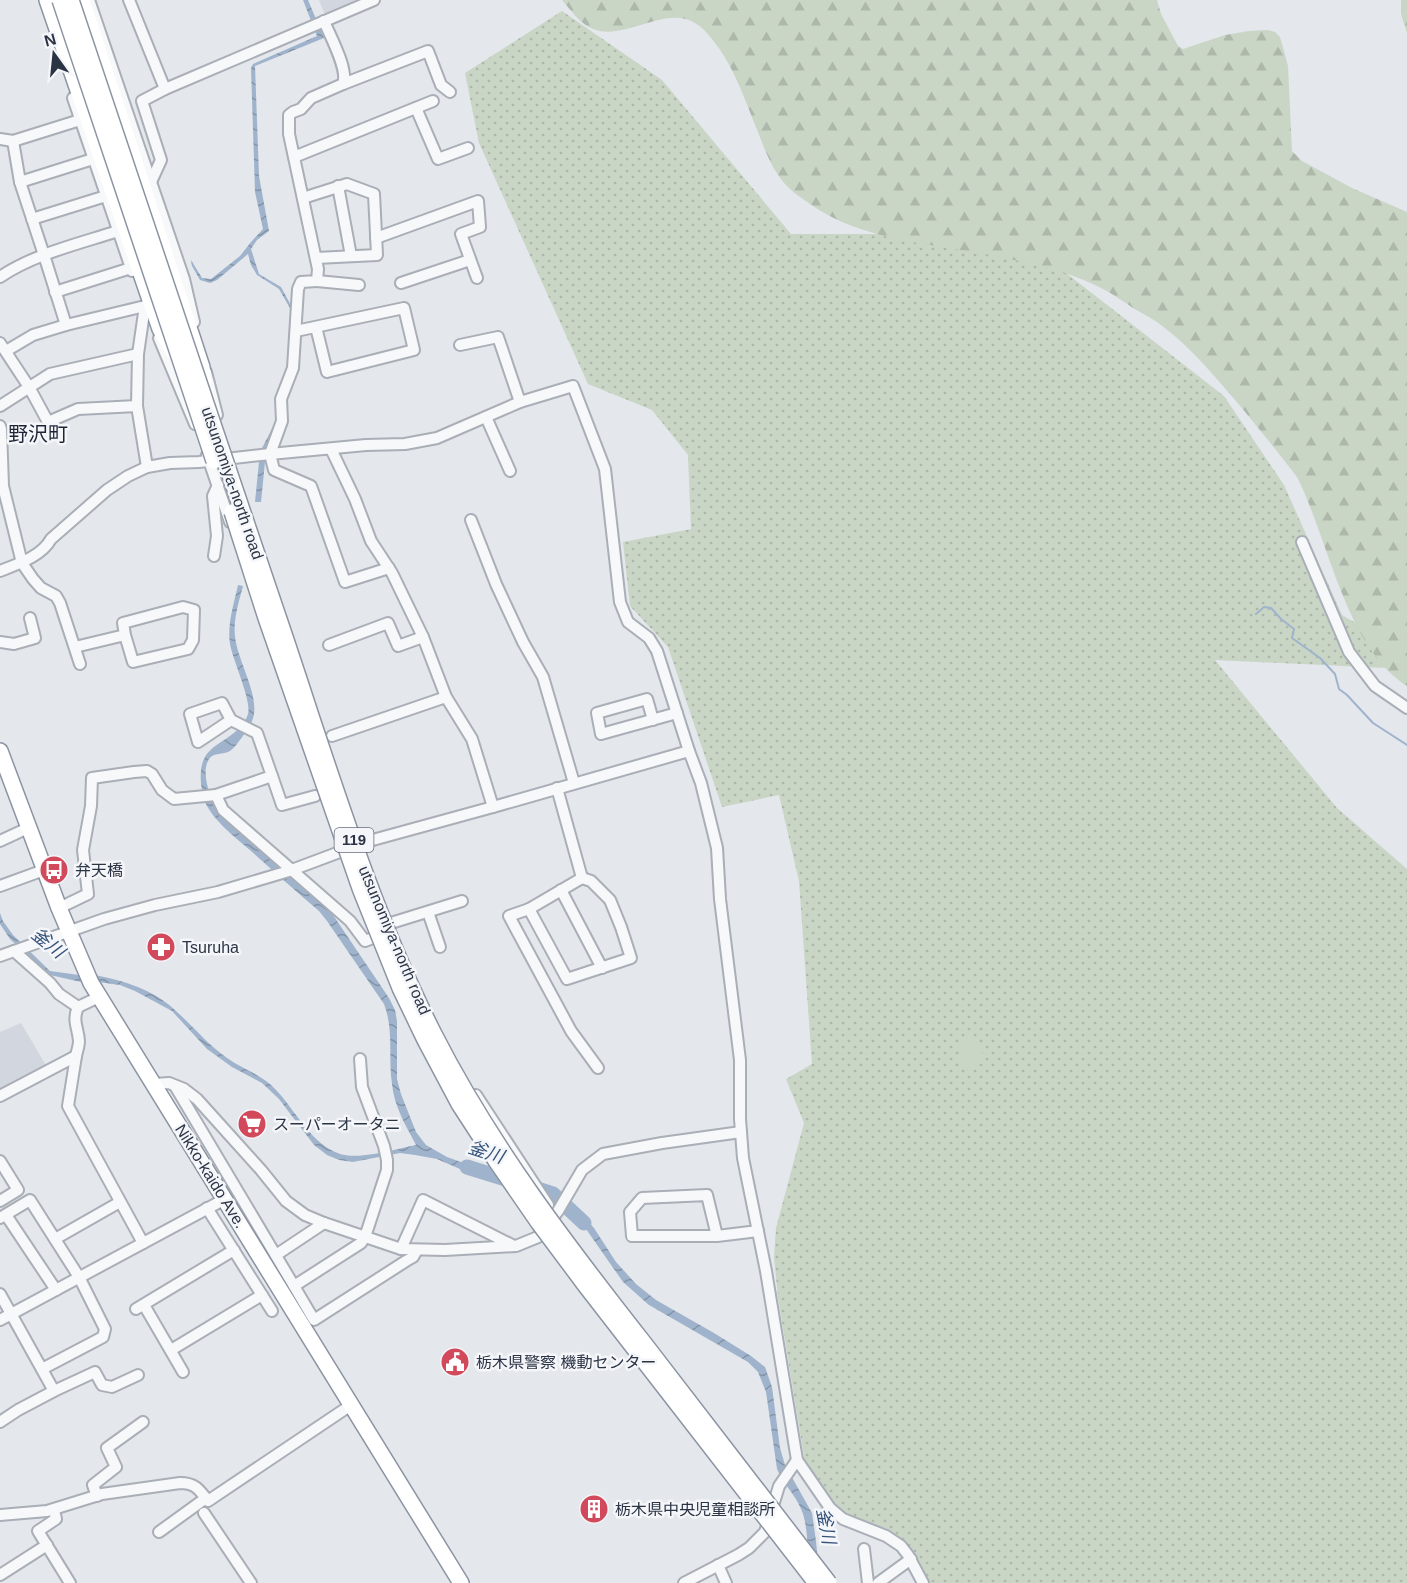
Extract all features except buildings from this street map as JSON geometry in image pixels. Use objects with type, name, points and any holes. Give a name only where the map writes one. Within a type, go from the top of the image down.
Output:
[{"type":"highway","points":[[47,0],[160,328],[184,372]]},
{"type":"highway","name":"utsunomiya-north road","points":[[60,0],[266,618],[361,891],[396,979],[425,1040],[459,1104],[538,1222],[816,1583]]},
{"type":"highway","name":"utsunomiya-north road","points":[[71,0],[372,889],[391,938],[435,1034],[504,1155],[546,1216],[829,1583]]},
{"type":"highway","points":[[82,0],[202,368],[210,415]]},
{"type":"highway","name":"Nikko-kaido Ave.","points":[[0,751],[68,932],[89,979],[460,1583]]},
{"type":"street","points":[[89,0],[184,279],[229,459],[361,844],[407,965],[455,1063],[556,1213],[836,1583]]},
{"type":"street","points":[[129,0],[165,89]]},
{"type":"street","points":[[151,182],[161,160],[142,101],[165,89],[374,0]]},
{"type":"street","points":[[324,21],[340,58],[345,79],[343,84]]},
{"type":"street","points":[[57,27],[58,53],[131,268],[210,461],[340,851],[373,938],[405,1012],[455,1104],[541,1233],[810,1583]]},
{"type":"street","points":[[317,281],[316,258],[289,134],[289,116],[301,109],[311,98],[428,51],[441,85],[450,92]]},
{"type":"street","points":[[294,158],[433,101]]},
{"type":"street","points":[[416,108],[438,159],[468,148]]},
{"type":"street","points":[[0,139],[13,141],[80,120]]},
{"type":"street","points":[[13,141],[20,182],[66,325]]},
{"type":"street","points":[[20,182],[93,159]]},
{"type":"street","points":[[303,198],[346,183],[374,194],[377,255],[316,258]]},
{"type":"street","points":[[338,186],[351,256]]},
{"type":"street","points":[[32,219],[106,196]]},
{"type":"street","points":[[376,238],[478,201],[480,226],[460,234],[477,278]]},
{"type":"street","points":[[0,277],[44,255],[118,231]]},
{"type":"street","points":[[401,283],[470,260]]},
{"type":"street","points":[[55,292],[131,268]]},
{"type":"street","points":[[359,285],[317,281],[301,282],[298,289],[293,369],[280,399],[282,421],[270,454],[274,470],[310,486],[345,582],[389,568]]},
{"type":"street","points":[[137,406],[78,409],[48,422],[3,347],[66,325],[145,306]]},
{"type":"street","points":[[145,306],[138,354],[137,406],[147,467]]},
{"type":"street","points":[[296,331],[404,308],[414,350],[327,372],[316,327]]},
{"type":"street","points":[[460,345],[498,337],[520,402]]},
{"type":"street","points":[[0,405],[50,374],[138,354]]},
{"type":"street","points":[[0,571],[22,562],[47,546],[51,539],[107,490],[147,467],[366,445],[405,444],[437,438],[520,402],[573,386],[606,469],[620,602],[628,622],[649,638],[657,651],[688,751],[701,783],[717,848],[720,899],[740,1060],[743,1158],[766,1271],[794,1464],[830,1508],[843,1519],[886,1536],[901,1546],[923,1583]]},
{"type":"street","points":[[486,417],[510,471]]},
{"type":"street","points":[[0,426],[1,486],[22,562],[41,588],[56,596],[60,603],[80,664]]},
{"type":"street","points":[[331,449],[356,499],[371,541],[389,568],[423,637],[446,697],[472,739],[493,807]]},
{"type":"street","points":[[214,556],[217,536],[213,496],[218,485]]},
{"type":"street","points":[[471,520],[496,584],[523,642],[543,677],[574,783]]},
{"type":"street","points":[[1302,542],[1349,652],[1375,686],[1407,708]]},
{"type":"street","points":[[183,608],[194,610],[193,640],[188,649],[133,662],[125,635],[123,623],[183,608]]},
{"type":"street","points":[[0,642],[14,644],[35,638],[30,618]]},
{"type":"street","points":[[329,645],[388,623],[399,646],[423,637]]},
{"type":"street","points":[[75,647],[125,635]]},
{"type":"street","points":[[332,736],[446,697]]},
{"type":"street","points":[[653,720],[647,699],[597,713],[601,734],[653,720],[676,713]]},
{"type":"street","points":[[231,720],[257,733],[282,805],[315,796]]},
{"type":"street","points":[[0,956],[128,912],[218,892],[292,870],[361,844],[688,751]]},
{"type":"street","points":[[59,908],[88,894],[83,850],[91,806],[92,778],[147,771],[152,774],[162,790],[174,799],[216,795],[272,776]]},
{"type":"street","points":[[557,788],[582,878]]},
{"type":"street","points":[[216,795],[223,810],[350,921],[365,940],[373,938]]},
{"type":"street","points":[[0,841],[28,828]]},
{"type":"street","points":[[0,886],[44,870]]},
{"type":"street","points":[[582,878],[529,909],[509,916],[571,1031],[598,1068]]},
{"type":"street","points":[[529,909],[567,979],[631,958],[609,900],[591,881],[582,878]]},
{"type":"street","points":[[561,891],[602,968]]},
{"type":"street","points":[[391,923],[462,901]]},
{"type":"street","points":[[428,912],[440,947]]},
{"type":"street","points":[[20,948],[59,994],[78,1007]]},
{"type":"street","points":[[99,997],[78,1007],[75,1015],[75,1027],[79,1041],[68,1106],[143,1243]]},
{"type":"street","points":[[0,1096],[76,1056]]},
{"type":"street","points":[[294,1286],[361,1243],[387,1170],[384,1146],[362,1088],[360,1059]]},
{"type":"street","points":[[154,1084],[169,1083],[184,1089],[197,1099],[286,1201],[305,1215],[401,1249],[516,1246],[538,1238],[582,1170],[603,1154],[741,1132]]},
{"type":"street","points":[[175,1086],[314,1320],[413,1257],[417,1250]]},
{"type":"street","points":[[0,1161],[18,1190],[0,1200]]},
{"type":"street","points":[[717,1236],[707,1195],[642,1197],[630,1212],[632,1236],[717,1236],[758,1231]]},
{"type":"street","points":[[0,1320],[225,1199]]},
{"type":"street","points":[[42,1369],[103,1337],[105,1329],[79,1277],[30,1200],[3,1216],[56,1290]]},
{"type":"street","points":[[401,1249],[423,1200],[516,1246]]},
{"type":"street","points":[[55,1239],[120,1202]]},
{"type":"street","points":[[207,1208],[272,1311]]},
{"type":"street","points":[[276,1254],[324,1223]]},
{"type":"street","points":[[183,1372],[171,1350],[140,1307],[234,1250]]},
{"type":"street","points":[[0,1294],[54,1391]]},
{"type":"street","points":[[171,1350],[262,1295]]},
{"type":"street","points":[[0,1422],[54,1391],[95,1372],[102,1385],[112,1387],[138,1375]]},
{"type":"street","points":[[0,1515],[54,1510],[97,1496],[189,1483],[208,1501],[351,1405]]},
{"type":"street","points":[[97,1496],[93,1485],[116,1467],[107,1448],[144,1422]]},
{"type":"street","points":[[684,1583],[749,1548],[765,1532],[779,1486],[794,1464]]},
{"type":"street","points":[[159,1532],[206,1498]]},
{"type":"street","points":[[54,1510],[56,1519],[38,1531],[70,1583]]},
{"type":"street","points":[[204,1514],[251,1583]]},
{"type":"street","points":[[0,1575],[47,1545]]},
{"type":"street","points":[[864,1549],[868,1583]]},
{"type":"street","points":[[878,1583],[911,1560]]},
{"type":"street","points":[[718,1565],[726,1583]]},
{"type":"shaded area","points":[[319,0],[367,0],[326,17]]},
{"type":"shaded area","points":[[21,1023],[47,1067],[0,1092],[0,1032]]},
{"type":"green space","points":[[562,0],[1157,0],[1161,14],[1178,46],[1183,49],[1225,35],[1249,31],[1275,32],[1280,37],[1288,66],[1292,151],[1302,161],[1352,188],[1407,212],[1407,686],[1386,668],[1368,645],[1353,619],[1297,477],[1222,385],[1172,334],[1105,290],[1065,273],[996,256],[875,234],[830,216],[794,193],[777,174],[733,72],[720,49],[700,26],[683,18],[670,18],[628,29],[601,31],[581,22]]},
{"type":"green space","points":[[1401,0],[1407,0],[1407,33],[1401,14]]},
{"type":"green space","points":[[562,11],[662,80],[791,234],[1016,234],[1224,396],[1284,485],[1342,615],[1407,653],[1407,669],[1215,660],[1337,808],[1407,869],[1407,1583],[928,1583],[908,1549],[894,1535],[870,1526],[838,1509],[805,1463],[778,1298],[774,1257],[776,1228],[804,1123],[786,1079],[812,1064],[799,881],[779,795],[722,807],[668,647],[630,606],[623,542],[691,529],[688,455],[652,410],[588,384],[479,143],[465,73]]},
{"type":"green space","points":[[972,1038],[981,1046],[982,1053],[979,1065],[969,1067],[963,1063],[960,1048],[963,1041]]},
{"type":"water","points":[[303,0],[308,0],[324,38],[255,66],[259,176],[269,231],[257,240],[251,249],[259,274],[281,287],[293,309],[291,368],[279,419],[265,462],[261,502],[255,502],[260,452],[277,419],[278,391],[286,372],[292,323],[291,310],[279,289],[257,275],[248,254],[217,280],[210,283],[200,280],[191,260],[202,278],[211,279],[240,256],[263,229],[255,192],[251,68],[253,64],[317,36]]},
{"type":"water","points":[[238,585],[243,586],[238,604],[235,636],[252,691],[254,712],[252,721],[239,742],[227,752],[213,755],[209,759],[206,779],[212,801],[218,812],[319,900],[333,915],[395,1010],[397,1079],[416,1132],[426,1145],[447,1157],[486,1171],[483,1179],[437,1159],[415,1155],[400,1153],[353,1162],[327,1155],[314,1145],[279,1099],[262,1083],[232,1067],[207,1049],[172,1011],[120,985],[98,982],[95,975],[139,988],[168,1004],[220,1053],[271,1085],[312,1135],[330,1149],[340,1154],[357,1156],[416,1145],[401,1116],[393,1092],[389,1024],[384,1004],[319,911],[226,829],[214,817],[204,799],[201,775],[204,759],[213,748],[239,728],[248,714],[245,691],[229,637],[231,614]]},
{"type":"water","points":[[0,913],[13,935],[50,971],[79,975],[81,982],[50,975],[10,939],[0,924]]},
{"type":"water","points":[[574,1206],[594,1228],[616,1262],[636,1284],[656,1300],[714,1333],[765,1367],[772,1387],[780,1448],[785,1465],[812,1513],[820,1583],[809,1583],[808,1545],[804,1516],[777,1469],[766,1392],[758,1372],[748,1362],[649,1305],[623,1282],[586,1229],[570,1212]]},
{"type":"waterway","points":[[1256,614],[1264,607],[1271,608],[1294,629],[1292,638],[1320,658],[1335,674],[1339,689],[1373,723],[1407,745]]},
{"type":"waterway","name":"釜川","points":[[467,1167],[553,1194],[584,1223]]},
{"type":"place","name":"弁天橋","points":[[54,870]]},
{"type":"place","name":"Tsuruha","points":[[161,947]]},
{"type":"place","name":"スーパーオータニ","points":[[252,1124]]},
{"type":"place","name":"栃木県警察 機動センター","points":[[455,1362]]},
{"type":"place","name":"栃木県中央児童相談所","points":[[594,1509]]},
{"type":"district","name":"野沢町","points":[[38,434]]}]
